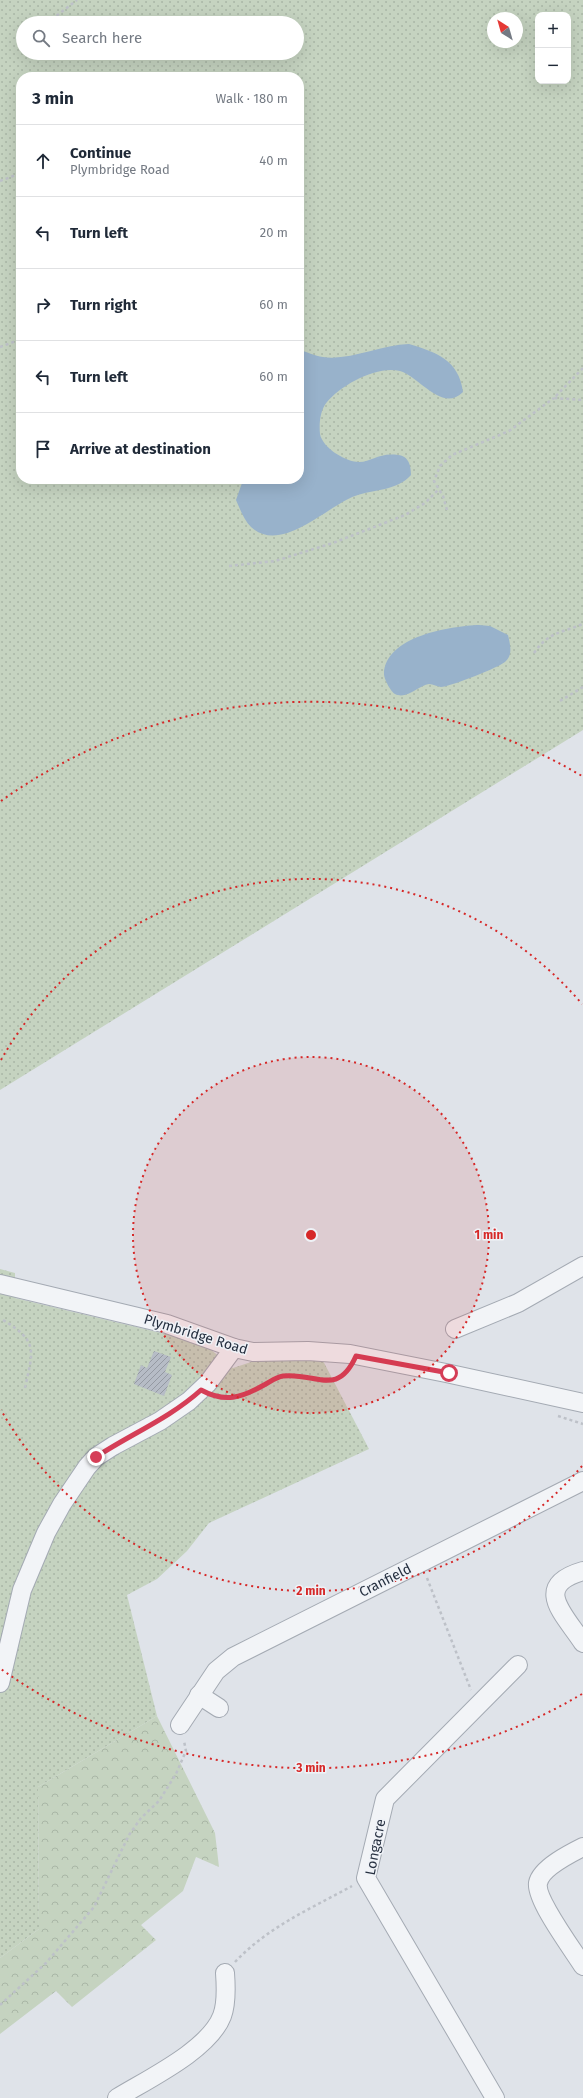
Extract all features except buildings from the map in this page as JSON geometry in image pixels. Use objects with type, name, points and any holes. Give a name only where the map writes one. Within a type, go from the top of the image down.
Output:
[{"type":"street","points":[[455,1328],[518,1302],[583,1266]]},
{"type":"street","name":"Plymbridge Road","points":[[0,1284],[167,1324],[234,1348],[253,1352],[308,1351],[356,1356],[583,1403]]},
{"type":"street","points":[[0,1683],[22,1590],[59,1510],[87,1467],[96,1457],[160,1421],[189,1401],[208,1383],[234,1348]]},
{"type":"street","name":"Cranfield","points":[[180,1725],[216,1671],[233,1657],[583,1481]]},
{"type":"street","points":[[583,1571],[561,1581],[554,1590],[556,1601],[583,1643]]},
{"type":"street","name":"Longacre","points":[[495,2098],[366,1878],[385,1799],[518,1665]]},
{"type":"street","points":[[200,1695],[219,1708]]},
{"type":"street","points":[[583,1846],[545,1871],[538,1882],[540,1893],[546,1907],[583,1966]]},
{"type":"street","points":[[117,2098],[187,2055],[207,2038],[222,2016],[226,1986],[225,1973]]},
{"type":"path","points":[[56,16],[77,0]]},
{"type":"path","points":[[0,181],[16,175]]},
{"type":"path","points":[[0,347],[16,341]]},
{"type":"path","points":[[447,510],[434,481],[440,466],[452,455],[510,431],[554,398],[583,368]]},
{"type":"path","points":[[554,398],[583,400]]},
{"type":"path","points":[[229,566],[275,561],[333,543],[405,515],[425,503],[438,490]]},
{"type":"path","points":[[534,653],[542,641],[553,635],[583,624]]},
{"type":"path","points":[[560,701],[583,687]]},
{"type":"path","points":[[3,1320],[26,1336],[31,1347],[32,1359],[25,1388]]},
{"type":"path","points":[[201,1390],[211,1395],[232,1398],[246,1395],[274,1379],[283,1376],[328,1381],[343,1376],[350,1370],[356,1356]]},
{"type":"path","points":[[421,1562],[478,1706]]},
{"type":"path","points":[[0,2006],[46,1963],[94,1907],[129,1835],[141,1818],[159,1800],[176,1774],[186,1751],[180,1725]]},
{"type":"path","points":[[225,1973],[249,1947],[268,1932],[366,1878]]},
{"type":"green space","points":[[0,0],[583,0],[583,730],[0,1090]]},
{"type":"green space","points":[[0,1269],[15,1273],[15,1298],[203,1343],[233,1368],[254,1361],[320,1355],[369,1449],[209,1523],[187,1551],[157,1579],[127,1595],[157,1716],[38,1787],[39,1929],[0,1958]]},
{"type":"green space","points":[[157,1716],[215,1833],[219,1867],[196,1857],[183,1891],[141,1925],[156,1940],[72,2007],[56,1991],[0,2034],[0,1958],[39,1929],[38,1787]]},
{"type":"water","points":[[409,344],[428,350],[445,359],[457,372],[461,381],[463,392],[455,397],[447,398],[439,396],[431,392],[408,374],[391,370],[381,371],[350,383],[333,396],[323,409],[320,417],[320,430],[321,437],[326,445],[335,453],[346,459],[355,462],[362,462],[381,456],[398,455],[405,457],[409,462],[411,475],[399,484],[392,487],[355,496],[344,501],[304,526],[290,532],[276,535],[263,534],[251,527],[244,518],[236,500],[242,484],[304,484],[304,351],[317,356],[333,358]]},
{"type":"water","points":[[479,625],[490,626],[508,635],[510,655],[506,661],[485,672],[446,686],[440,687],[429,684],[404,695],[395,694],[392,691],[386,682],[384,674],[387,661],[395,650],[407,642],[437,631]]},
{"type":"route","points":[[96,1457],[113,1446],[160,1421],[189,1401],[201,1390],[218,1397],[232,1398],[246,1395],[274,1379],[283,1376],[328,1381],[343,1376],[350,1370],[356,1356],[449,1373]]}]
